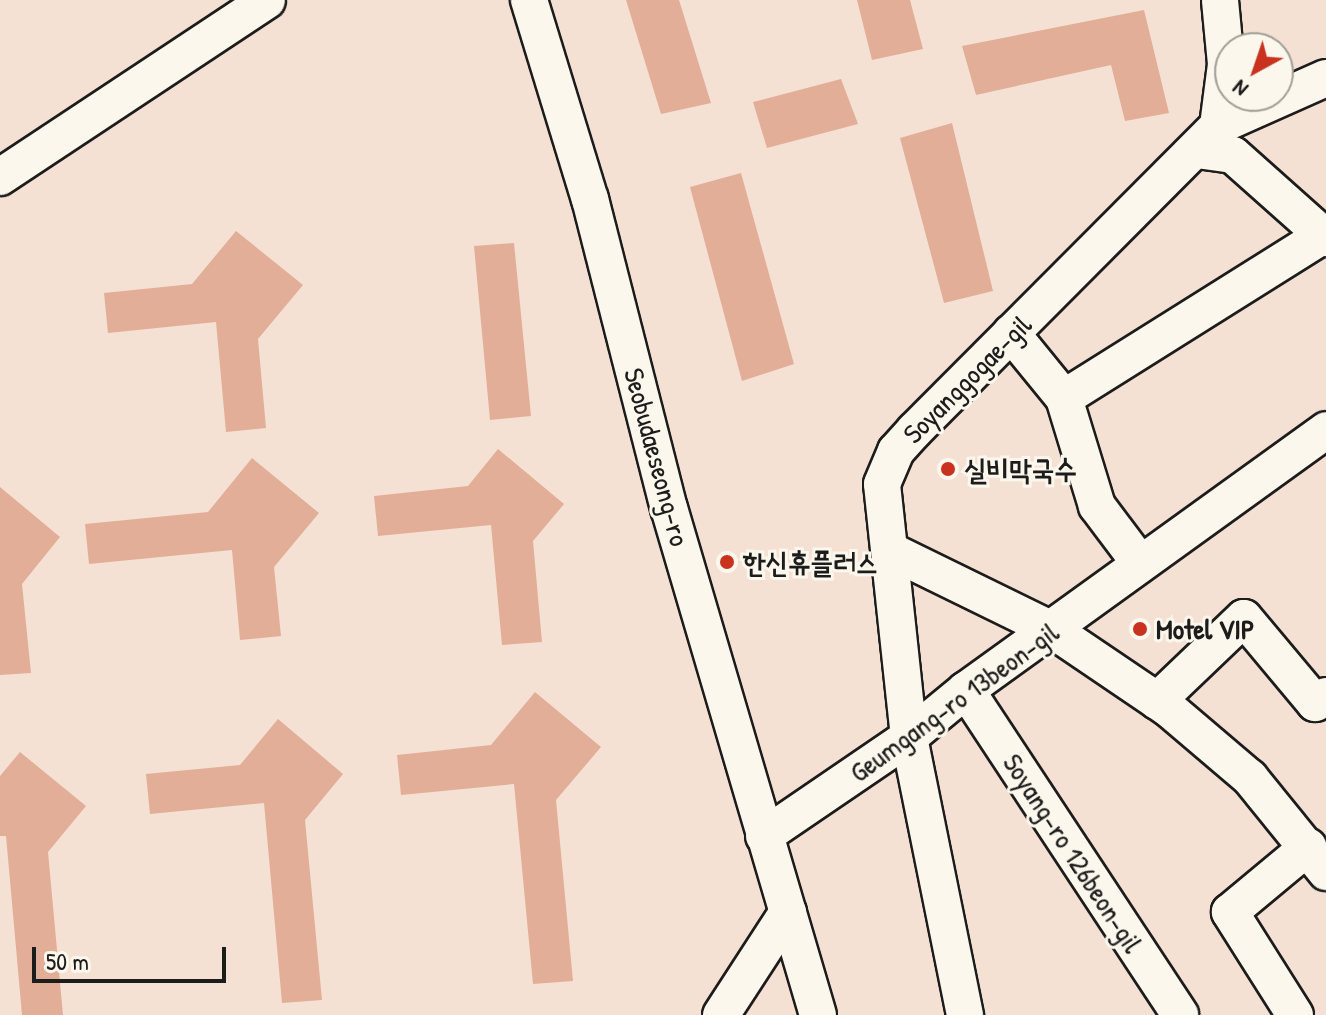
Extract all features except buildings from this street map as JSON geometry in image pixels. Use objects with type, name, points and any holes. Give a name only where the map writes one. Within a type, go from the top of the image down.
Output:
[{"type":"street","points":[[0,177],[267,0]]},
{"type":"street","name":"Seobudaeseong-ro","points":[[529,0],[590,199],[669,508],[818,1015]]},
{"type":"street","points":[[1207,138],[1226,64],[1220,0]]},
{"type":"street","points":[[1207,138],[1326,78]]},
{"type":"street","points":[[1064,398],[1325,236],[1233,155],[1207,138]]},
{"type":"street","name":"Soyanggogae-gil","points":[[965,1015],[909,737],[893,552],[882,484],[896,451],[1207,138]]},
{"type":"street","points":[[1011,333],[1064,398],[1097,506],[1140,563]]},
{"type":"street","name":"Geumgang-ro 13beon-gil","points":[[764,836],[909,737],[966,690],[1054,631],[1140,563],[1326,430]]},
{"type":"street","points":[[893,552],[1054,631],[1157,701],[1250,778],[1317,860],[1230,912],[1295,1015]]},
{"type":"street","points":[[1157,701],[1244,618],[1315,703],[1326,696]]},
{"type":"street","name":"Soyang-ro 126beon-gil","points":[[966,690],[1180,1015]]},
{"type":"street","points":[[721,1015],[788,912]]},
{"type":"place","name":"실비막국수","points":[[948,469]]},
{"type":"place","name":"한신휴플러스","points":[[727,562]]},
{"type":"place","name":"Motel VIP","points":[[1140,629]]}]
